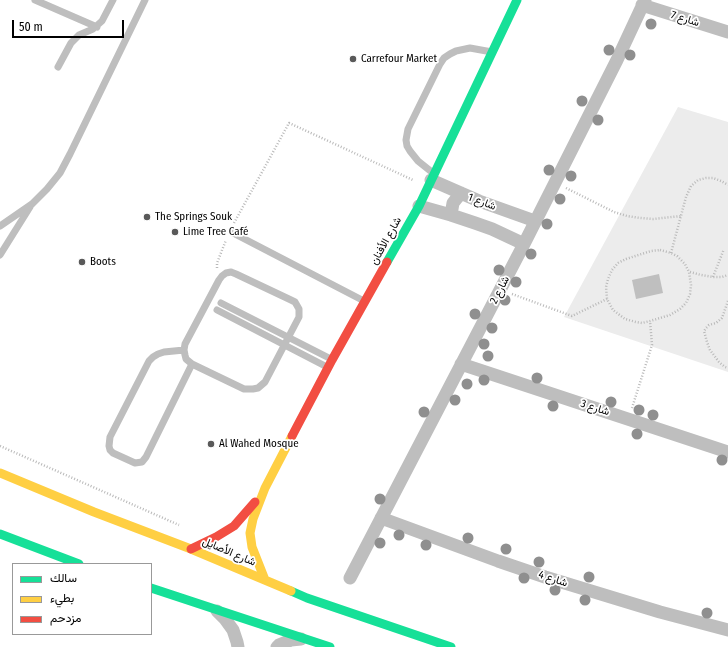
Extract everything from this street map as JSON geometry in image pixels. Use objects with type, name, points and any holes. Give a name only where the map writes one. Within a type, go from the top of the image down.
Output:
[{"type":"main road","name":"شارع الأفنان","points":[[265,580],[252,547],[250,533],[253,518],[266,488],[330,364],[419,206],[517,0]]},
{"type":"main road","name":"شارع الأصايل","points":[[0,473],[94,512],[191,549],[307,598],[451,647]]},
{"type":"main road","name":"شارع الأفنان","points":[[191,549],[216,537],[234,526],[266,488]]},
{"type":"main road","points":[[0,534],[76,563]]},
{"type":"main road","points":[[152,588],[330,647]]},
{"type":"street","name":"شارع 7","points":[[644,3],[728,32]]},
{"type":"street","name":"شارع 2","points":[[350,578],[524,244],[617,60],[644,3]]},
{"type":"street","name":"شارع 1","points":[[431,180],[499,209],[535,221]]},
{"type":"street","points":[[451,214],[453,203],[461,194]]},
{"type":"street","name":"شارع 1","points":[[419,206],[451,214],[492,229],[524,244]]},
{"type":"street","points":[[492,229],[499,220],[499,209]]},
{"type":"street","name":"شارع 3","points":[[461,364],[728,452]]},
{"type":"street","name":"شارع 4","points":[[381,518],[545,577],[660,612],[728,630]]},
{"type":"street","points":[[215,610],[225,619],[233,630],[238,647]]},
{"type":"street","points":[[277,647],[291,640],[304,638]]},
{"type":"lane","points":[[35,0],[96,27]]},
{"type":"lane","points":[[58,67],[71,43],[79,35],[96,27],[102,21],[112,0]]},
{"type":"lane","points":[[0,226],[32,204],[60,173],[146,0]]},
{"type":"lane","points":[[431,180],[407,146],[406,140],[408,128],[444,58],[456,51],[470,48],[492,52]]},
{"type":"lane","points":[[0,255],[32,204]]},
{"type":"lane","points":[[233,229],[366,302]]},
{"type":"lane","points":[[231,272],[295,302],[299,309],[299,317],[288,338],[265,382],[258,388],[253,389],[244,389],[192,364],[186,359],[184,350],[185,344],[218,280],[226,273],[231,272]]},
{"type":"lane","points":[[221,303],[288,338],[330,364]]},
{"type":"lane","points":[[217,310],[284,345],[330,364]]},
{"type":"lane","points":[[184,350],[164,352],[153,356],[149,361],[110,437],[109,446],[113,453],[135,463],[142,462],[146,457],[192,364]]},
{"type":"path","points":[[233,229],[289,123],[431,180]]},
{"type":"path","points":[[671,253],[689,190],[694,183],[702,178],[714,178],[728,185]]},
{"type":"path","points":[[721,181],[728,181]]},
{"type":"path","points":[[555,182],[614,212],[627,216],[653,219],[681,216]]},
{"type":"path","points":[[218,280],[217,263],[226,239]]},
{"type":"path","points":[[713,277],[724,249]]},
{"type":"path","points":[[660,250],[677,256],[685,264],[689,272],[692,285],[690,294],[686,303],[670,315],[642,323],[636,322],[625,319],[613,310],[607,299],[606,292],[608,278],[618,263],[626,258],[660,250]]},
{"type":"path","points":[[689,272],[701,276],[713,277],[728,275]]},
{"type":"path","points":[[500,289],[572,316],[607,299]]},
{"type":"path","points":[[728,302],[722,318],[716,323],[709,325],[704,331],[710,350],[719,362],[728,368]]},
{"type":"path","points":[[641,424],[644,412],[631,409],[652,345],[650,321]]},
{"type":"path","points":[[0,446],[180,525]]},
{"type":"shaded area","points":[[678,107],[728,122],[728,372],[564,317]]},
{"type":"shaded area","points":[[659,274],[663,293],[636,299],[632,280]]},
{"type":"traffic: fast","points":[[387,262],[419,206],[517,0]]},
{"type":"traffic: fast","points":[[0,534],[76,563]]},
{"type":"traffic: fast","points":[[152,588],[330,647]]},
{"type":"traffic: fast","points":[[291,591],[307,598],[451,647]]},
{"type":"traffic: slow","points":[[265,580],[252,547],[250,533],[253,519],[265,488],[292,436]]},
{"type":"traffic: slow","points":[[0,473],[94,512],[191,549],[291,591]]},
{"type":"traffic: jam","points":[[292,436],[332,360],[387,262]]},
{"type":"traffic: jam","points":[[191,549],[216,537],[234,526],[255,502]]},
{"type":"place","name":"Carrefour Market","points":[[353,59]]},
{"type":"place","name":"The Springs Souk","points":[[147,217]]},
{"type":"place","name":"Lime Tree Café","points":[[175,232]]},
{"type":"place","name":"Boots","points":[[82,262]]},
{"type":"place","name":"Al Wahed Mosque","points":[[211,444]]}]
